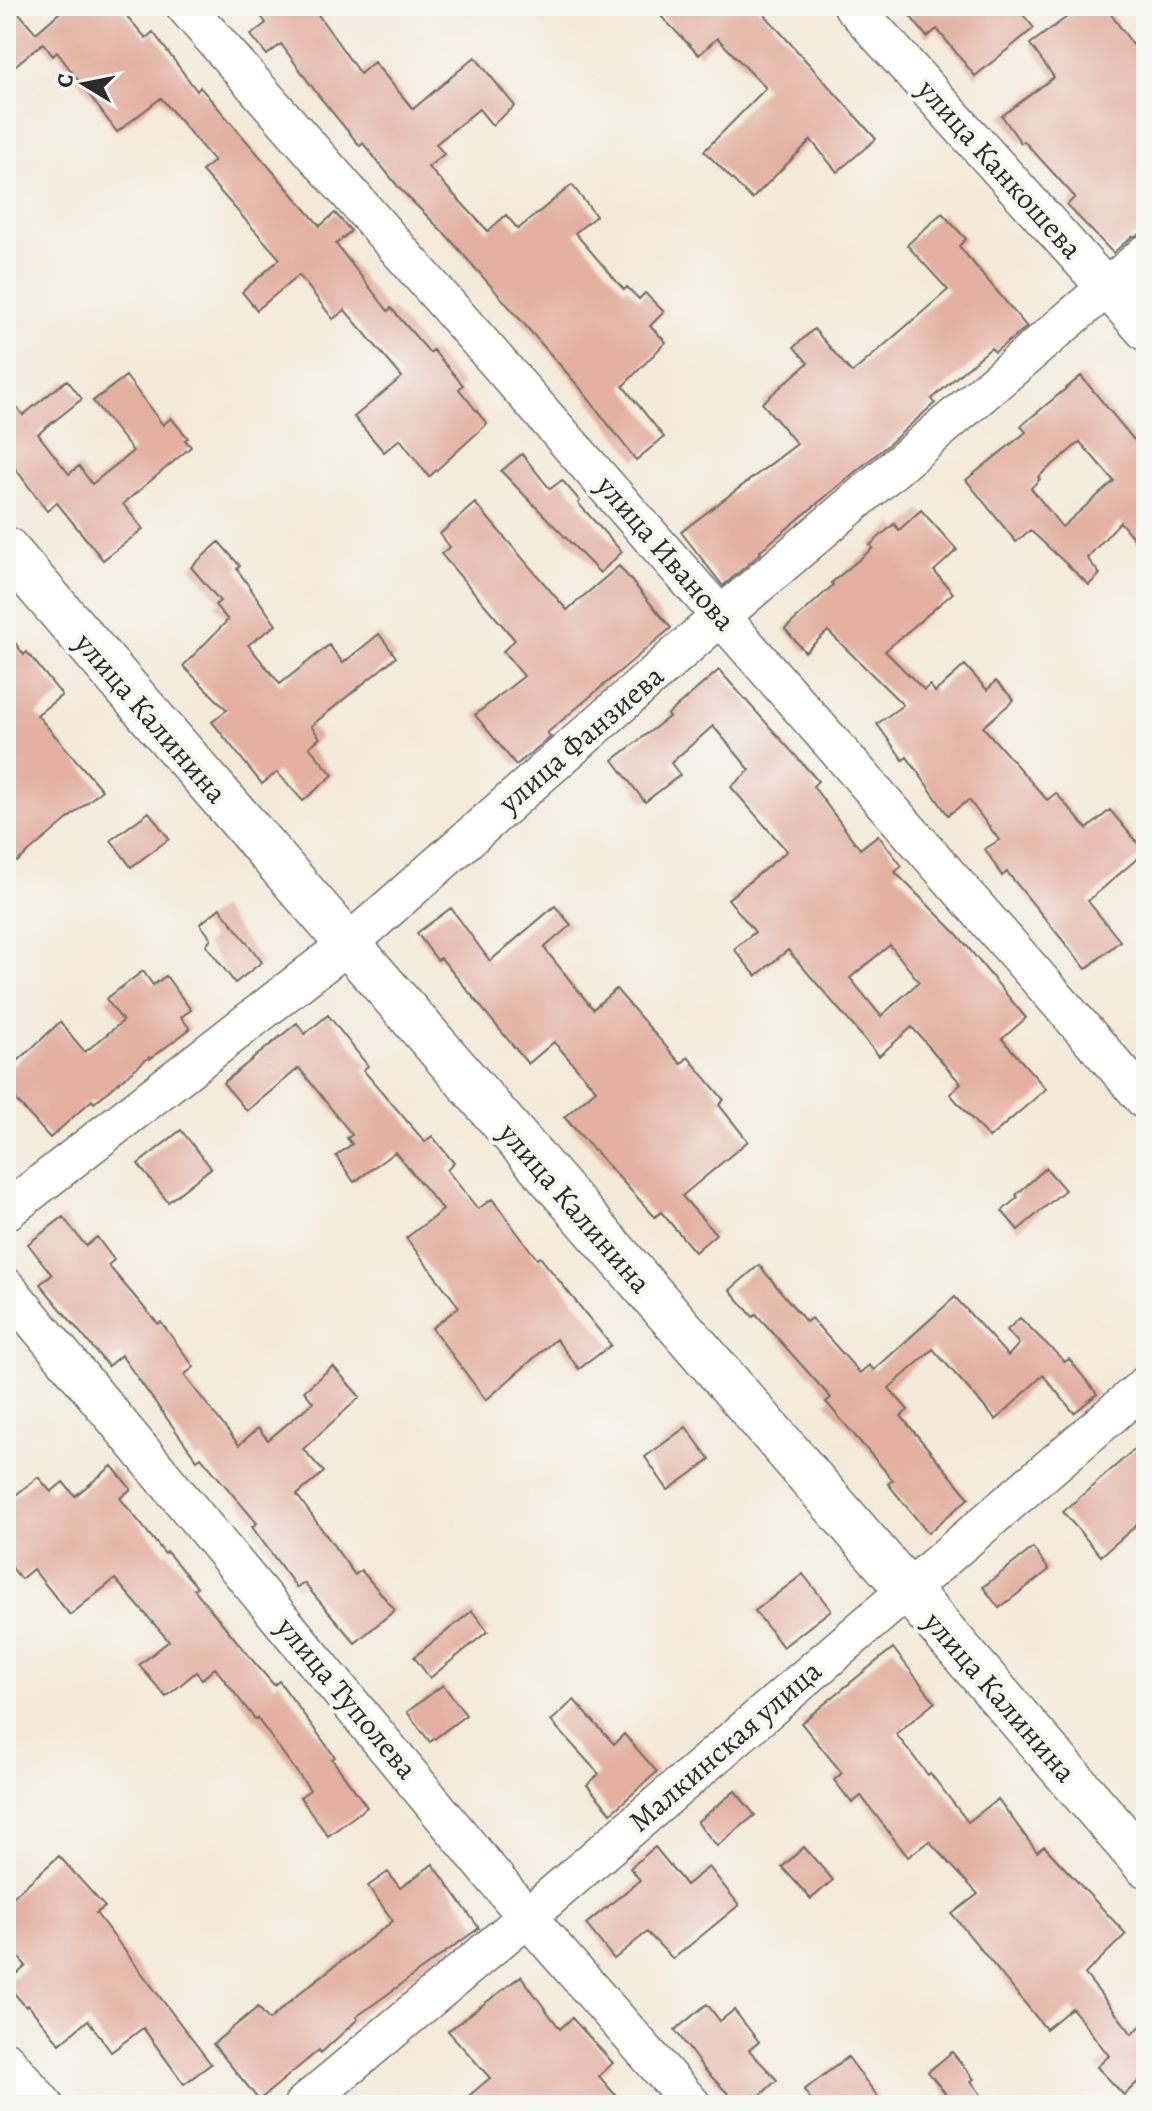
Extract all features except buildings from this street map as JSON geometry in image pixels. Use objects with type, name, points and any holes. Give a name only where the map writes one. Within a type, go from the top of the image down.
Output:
[{"type":"street","name":"улица Иванова","points":[[185,6],[1146,1101]]},
{"type":"street","name":"улица Канкошева","points":[[853,6],[1146,332]]},
{"type":"street","name":"улица Фанзиева","points":[[6,1211],[347,945],[721,616],[1146,254]]},
{"type":"street","name":"улица Калинина","points":[[6,549],[1146,1865]]},
{"type":"street","name":"улица Туполева","points":[[6,1287],[527,1917],[692,2105]]},
{"type":"street","name":"Малкинская улица","points":[[303,2105],[527,1917],[1146,1385]]},
{"type":"street","points":[[6,2061],[44,2105]]}]
